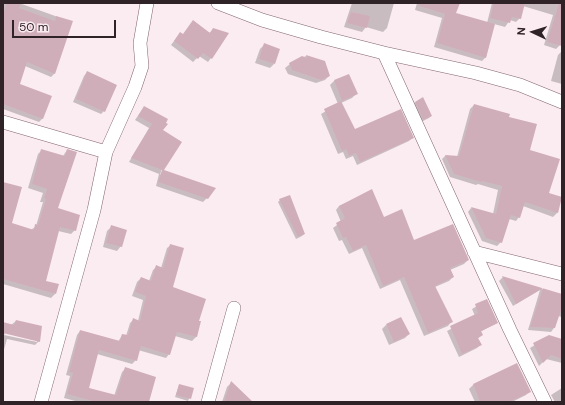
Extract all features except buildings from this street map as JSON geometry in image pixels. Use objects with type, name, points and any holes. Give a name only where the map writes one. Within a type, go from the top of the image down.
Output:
[{"type":"street","points":[[41,402],[94,210],[106,152],[142,66],[140,43],[147,3]]},
{"type":"street","points":[[218,3],[262,20],[384,53],[476,73],[520,85],[562,102]]},
{"type":"street","points":[[384,53],[474,252],[545,402]]},
{"type":"street","points":[[3,122],[106,152]]},
{"type":"street","points":[[474,252],[562,274]]},
{"type":"street","points":[[208,402],[234,308]]}]
